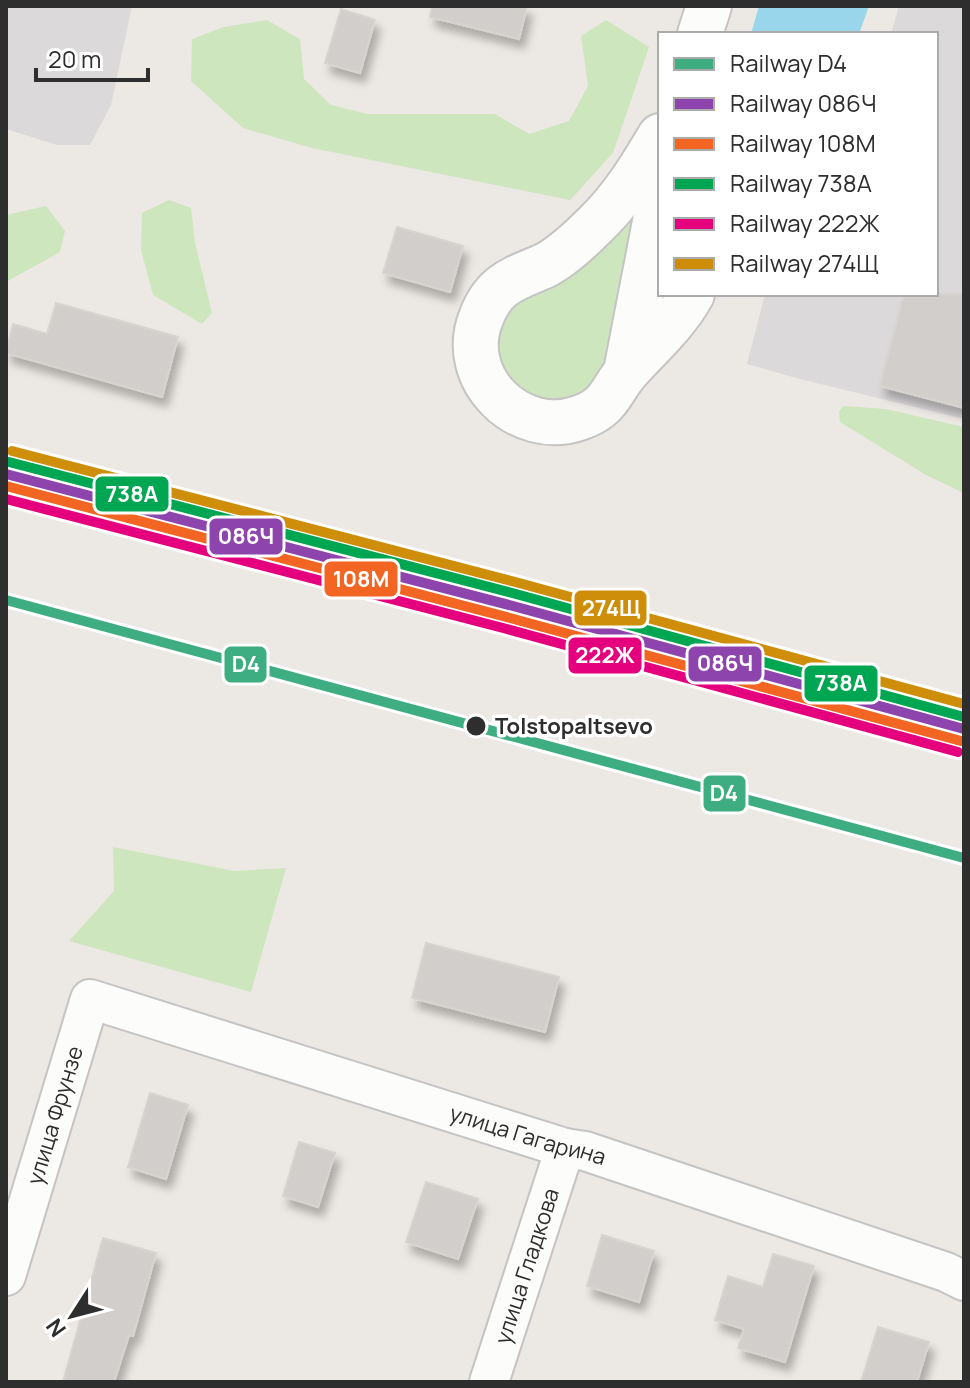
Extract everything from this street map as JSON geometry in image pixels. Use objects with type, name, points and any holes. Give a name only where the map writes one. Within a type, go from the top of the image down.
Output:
[{"type":"street","points":[[701,32],[709,6]]},
{"type":"street","points":[[658,139],[622,196],[595,225],[544,266],[516,277],[495,294],[481,316],[476,336],[476,356],[481,375],[505,406],[522,416],[541,422],[571,420],[598,408],[613,395],[626,372],[666,330],[691,296]]},
{"type":"street","points":[[626,372],[658,206]]},
{"type":"street","name":"улица Гагарина","points":[[90,999],[565,1148],[600,1156],[946,1272],[964,1281]]},
{"type":"street","name":"улица Фрунзе","points":[[6,1276],[90,999]]},
{"type":"street","name":"улица Гладкова","points":[[489,1382],[565,1148]]},
{"type":"shaded area","points":[[6,6],[132,6],[111,105],[90,145],[57,145],[6,129]]},
{"type":"shaded area","points":[[899,6],[964,6],[964,419],[747,364],[764,296],[938,296],[938,32],[892,32]]},
{"type":"green space","points":[[267,20],[300,39],[304,79],[331,105],[367,114],[495,114],[529,134],[569,121],[588,86],[581,36],[606,20],[649,47],[613,153],[570,200],[312,148],[243,128],[191,81],[192,39],[224,27]]},
{"type":"green space","points":[[644,190],[605,386],[567,408],[506,385],[491,337],[495,321]]},
{"type":"green space","points":[[169,200],[191,208],[195,243],[212,313],[202,324],[153,295],[141,250],[142,213]]},
{"type":"green space","points":[[46,206],[65,231],[60,252],[6,282],[6,215]]},
{"type":"green space","points":[[844,406],[886,409],[964,427],[964,493],[926,475],[840,422],[839,411]]},
{"type":"green space","points":[[113,847],[234,871],[286,868],[251,992],[69,941],[114,891]]},
{"type":"water","points":[[759,6],[869,6],[860,32],[752,32]]},
{"type":"building","points":[[432,6],[527,6],[519,39],[430,17]]},
{"type":"building","points":[[341,9],[375,20],[360,73],[325,63]]},
{"type":"building","points":[[397,227],[463,246],[450,292],[383,273]]},
{"type":"building","points":[[964,294],[964,408],[880,386],[903,296]]},
{"type":"building","points":[[56,303],[178,337],[162,397],[6,353],[13,324],[47,334]]},
{"type":"building","points":[[426,943],[559,977],[545,1032],[412,998]]},
{"type":"building","points":[[150,1093],[188,1105],[166,1179],[128,1167]]},
{"type":"building","points":[[299,1142],[335,1153],[318,1207],[283,1196]]},
{"type":"building","points":[[426,1182],[478,1199],[458,1259],[406,1242]]},
{"type":"building","points":[[602,1235],[654,1251],[639,1302],[587,1286]]},
{"type":"building","points":[[103,1238],[156,1253],[133,1336],[129,1335],[114,1382],[63,1382]]},
{"type":"building","points":[[773,1254],[814,1266],[785,1362],[738,1348],[744,1329],[715,1320],[728,1276],[763,1287]]},
{"type":"building","points":[[878,1327],[929,1342],[917,1382],[861,1382]]},
{"type":"rail line","name":"274Щ","points":[[12,451],[519,583],[964,704]]},
{"type":"rail line","name":"738А","points":[[9,462],[516,594],[964,717]]},
{"type":"rail line","name":"086Ч","points":[[6,474],[513,606],[964,729]]},
{"type":"rail line","name":"108М","points":[[6,486],[510,618],[961,741]]},
{"type":"rail line","name":"222Ж","points":[[6,499],[507,629],[958,752]]},
{"type":"rail line","name":"D4","points":[[6,600],[964,858]]},
{"type":"place","name":"Tolstopaltsevo","points":[[476,726]]}]
